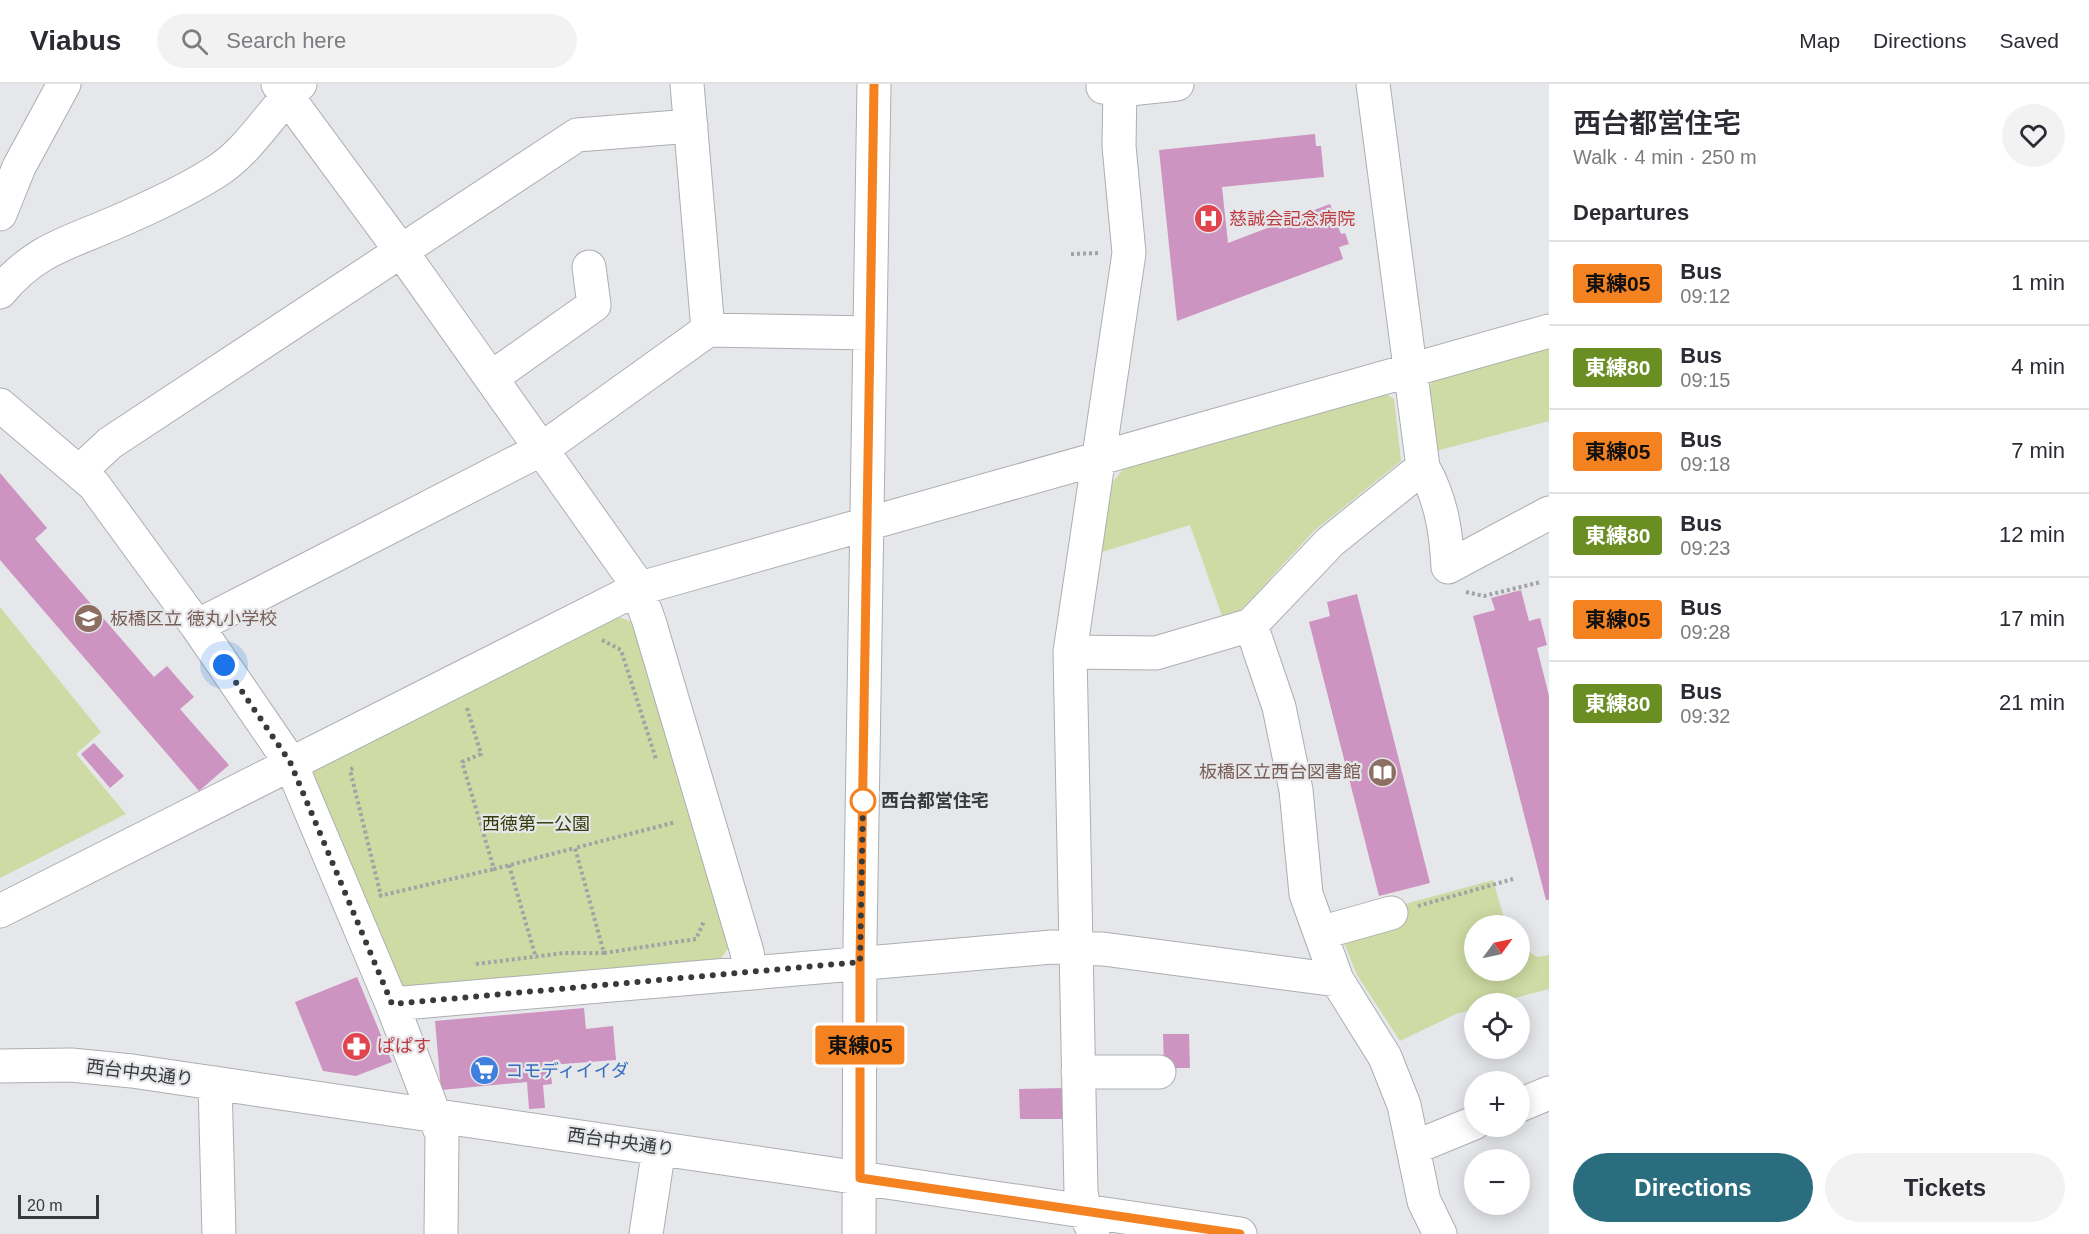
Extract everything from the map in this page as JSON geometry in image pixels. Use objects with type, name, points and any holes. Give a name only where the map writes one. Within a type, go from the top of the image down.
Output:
[{"type":"street","points":[[0,214],[19,167],[64,84]]},
{"type":"street","points":[[687,84],[708,330]]},
{"type":"street","points":[[859,1234],[860,962],[874,84]]},
{"type":"street","points":[[1090,1223],[1081,1192],[1070,652],[1129,253],[1115,87],[1177,84]]},
{"type":"street","points":[[1373,84],[1423,468],[1435,488],[1446,529],[1448,567],[1549,513]]},
{"type":"street","points":[[0,292],[18,270],[39,255],[138,213],[217,171],[242,151],[288,88],[630,573],[637,588],[747,952],[750,972]]},
{"type":"street","points":[[79,472],[110,443],[576,135],[691,126]]},
{"type":"street","points":[[491,378],[594,305],[589,267]]},
{"type":"street","points":[[197,626],[542,449],[708,330],[870,333]]},
{"type":"street","points":[[0,911],[637,588],[1549,331]]},
{"type":"street","points":[[0,405],[94,485],[197,626],[290,762],[392,1004],[442,1135],[441,1234]]},
{"type":"street","points":[[1070,652],[1156,653],[1251,625],[1330,542],[1423,468]]},
{"type":"street","points":[[1251,625],[1279,707],[1296,789],[1306,894],[1337,980],[1385,1057],[1404,1105],[1424,1201],[1440,1234]]},
{"type":"street","points":[[1320,933],[1391,913]]},
{"type":"street","points":[[392,1004],[860,962],[1075,947],[1337,980]]},
{"type":"street","name":"西台中央通り","points":[[0,1066],[71,1065],[215,1083],[860,1178],[1090,1223],[1240,1234]]},
{"type":"street","points":[[1078,1072],[1159,1072]]},
{"type":"street","points":[[215,1083],[219,1234]]},
{"type":"street","points":[[1530,1101],[1549,1093]]},
{"type":"street","points":[[1413,1148],[1464,1127]]},
{"type":"street","points":[[646,1234],[659,1148]]},
{"type":"path","points":[[1458,591],[1484,596],[1541,582]]},
{"type":"path","points":[[584,615],[597,638],[621,650],[657,764]]},
{"type":"path","points":[[592,646],[603,641]]},
{"type":"path","points":[[457,714],[477,703]]},
{"type":"path","points":[[467,708],[481,754],[462,762],[494,869]]},
{"type":"path","points":[[360,764],[350,770],[385,907]]},
{"type":"path","points":[[381,896],[494,869],[675,820],[678,832]]},
{"type":"path","points":[[575,848],[604,953]]},
{"type":"path","points":[[509,865],[536,958]]},
{"type":"path","points":[[1391,913],[1513,879]]},
{"type":"path","points":[[465,965],[564,953],[604,953],[696,939],[705,923],[702,912]]},
{"type":"green space","points":[[1549,345],[1549,421],[1436,451],[1428,390],[1435,375]]},
{"type":"green space","points":[[1385,393],[1394,399],[1401,461],[1314,531],[1241,610],[1222,616],[1190,525],[1102,552],[1112,483],[1124,468]]},
{"type":"green space","points":[[0,607],[101,732],[76,754],[126,814],[0,878]]},
{"type":"green space","name":"西徳第一公園","points":[[619,617],[632,622],[732,943],[719,961],[399,991],[393,982],[311,766],[315,761]]},
{"type":"green space","points":[[1493,880],[1503,915],[1464,915],[1464,981],[1530,981],[1530,952],[1537,957],[1549,955],[1549,989],[1530,994],[1464,993],[1464,1012],[1400,1041],[1357,975],[1336,923]]},
{"type":"building","points":[[1315,134],[1316,146],[1321,146],[1324,177],[1222,187],[1228,243],[1330,204],[1341,234],[1345,233],[1349,244],[1339,247],[1343,259],[1177,321],[1159,150]]},
{"type":"building","points":[[0,473],[47,528],[35,539],[154,677],[167,666],[194,697],[180,709],[229,765],[199,791],[0,560]]},
{"type":"building","points":[[1521,590],[1529,621],[1540,618],[1547,645],[1537,648],[1549,696],[1549,900],[1546,900],[1473,616],[1495,610],[1491,598]]},
{"type":"building","points":[[1357,594],[1430,883],[1379,896],[1309,622],[1330,616],[1327,602]]},
{"type":"building","points":[[94,743],[124,776],[110,788],[81,754]]},
{"type":"building","points":[[357,977],[392,1062],[356,1076],[323,1071],[295,1002]]},
{"type":"building","points":[[584,1008],[586,1029],[613,1026],[616,1060],[550,1065],[552,1084],[543,1085],[545,1108],[529,1109],[527,1082],[441,1090],[435,1021]]},
{"type":"building","points":[[1163,1034],[1189,1034],[1190,1068],[1164,1068]]},
{"type":"building","points":[[1064,1088],[1064,1119],[1020,1119],[1019,1089]]},
{"type":"bus line","name":"東練05","points":[[874,84],[860,962],[860,1178],[1240,1234]]},
{"type":"place","name":"慈誠会記念病院","points":[[1208,219]]},
{"type":"place","name":"板橋区立 徳丸小学校","points":[[89,619]]},
{"type":"place","name":"板橋区立西台図書館","points":[[1382,772]]},
{"type":"place","name":"西台都営住宅","points":[[863,801]]},
{"type":"place","name":"ぱぱす","points":[[356,1046]]},
{"type":"place","name":"コモディイイダ","points":[[484,1071]]},
{"type":"route","points":[[224,665],[290,762],[392,1004],[860,962],[863,801]]}]
